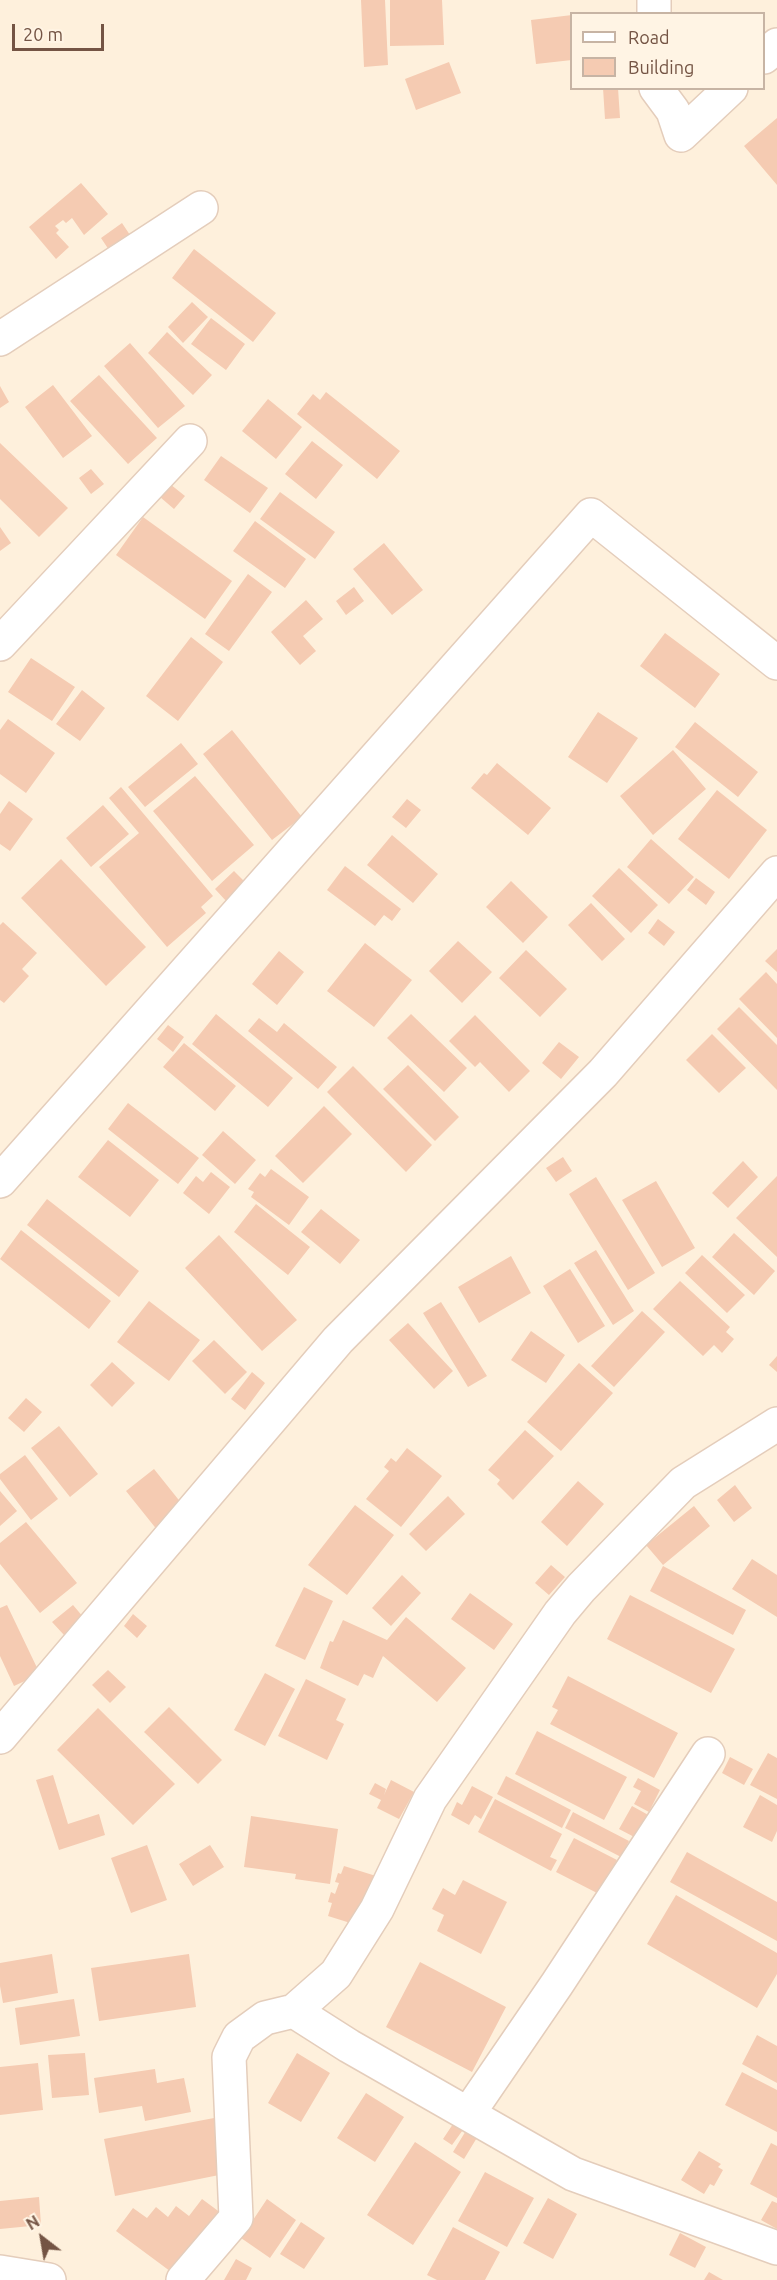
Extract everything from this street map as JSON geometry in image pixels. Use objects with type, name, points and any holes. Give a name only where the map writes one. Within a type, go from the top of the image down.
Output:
[{"type":"street","points":[[765,56],[777,45]]},
{"type":"street","points":[[657,90],[673,111],[681,135],[728,90]]},
{"type":"street","points":[[0,339],[201,208]]},
{"type":"street","points":[[0,644],[190,441]]},
{"type":"street","points":[[0,1180],[591,515],[777,663]]},
{"type":"street","points":[[0,1737],[338,1340],[603,1073],[777,873]]},
{"type":"street","points":[[183,2280],[236,2218],[229,2057],[240,2037],[265,2019],[294,2011],[336,1974],[378,1909],[430,1799],[574,1596],[683,1483],[777,1424]]},
{"type":"street","points":[[468,2114],[557,1984],[708,1754]]},
{"type":"street","points":[[294,2011],[349,2046],[573,2174],[777,2248]]},
{"type":"street","points":[[0,2272],[49,2280]]},
{"type":"building","points":[[361,0],[385,0],[388,65],[364,67]]},
{"type":"building","points":[[390,0],[442,0],[444,45],[390,46]]},
{"type":"building","points":[[570,15],[570,60],[536,64],[531,20]]},
{"type":"building","points":[[449,62],[461,93],[416,110],[405,79]]},
{"type":"building","points":[[603,90],[618,90],[620,118],[605,119]]},
{"type":"building","points":[[777,118],[777,185],[744,146]]},
{"type":"building","points":[[81,183],[108,214],[84,235],[72,218],[66,223],[63,220],[55,226],[59,230],[56,233],[69,247],[56,259],[29,227]]},
{"type":"building","points":[[122,223],[130,235],[109,250],[101,238]]},
{"type":"building","points":[[194,249],[276,313],[253,342],[172,278]]},
{"type":"building","points":[[192,302],[208,317],[183,343],[168,327]]},
{"type":"building","points":[[211,318],[245,344],[226,370],[191,344]]},
{"type":"building","points":[[167,332],[212,375],[193,395],[148,353]]},
{"type":"building","points":[[130,343],[185,406],[158,428],[104,366]]},
{"type":"building","points":[[99,375],[157,438],[128,464],[70,401]]},
{"type":"building","points":[[53,385],[92,436],[63,458],[25,407]]},
{"type":"building","points":[[0,386],[9,402],[0,408]]},
{"type":"building","points":[[326,392],[400,451],[377,479],[297,414],[313,394],[320,400]]},
{"type":"building","points":[[268,399],[302,427],[276,459],[242,431]]},
{"type":"building","points":[[312,441],[343,465],[316,499],[285,474]]},
{"type":"building","points":[[0,443],[68,508],[39,537],[0,499]]},
{"type":"building","points":[[221,456],[268,488],[250,513],[204,480]]},
{"type":"building","points":[[91,469],[104,484],[91,494],[79,478]]},
{"type":"building","points":[[170,484],[185,496],[174,509],[160,497]]},
{"type":"building","points":[[280,492],[335,532],[315,559],[260,519]]},
{"type":"building","points":[[143,517],[232,581],[205,619],[116,555]]},
{"type":"building","points":[[255,521],[306,559],[285,588],[233,551]]},
{"type":"building","points":[[0,527],[11,543],[0,551]]},
{"type":"building","points":[[384,543],[423,590],[392,615],[353,569]]},
{"type":"building","points":[[248,574],[272,592],[229,651],[205,634]]},
{"type":"building","points":[[354,587],[364,601],[346,615],[336,601]]},
{"type":"building","points":[[306,600],[323,619],[303,636],[316,651],[300,665],[271,632]]},
{"type":"building","points":[[665,633],[720,674],[695,708],[640,666]]},
{"type":"building","points":[[191,637],[223,662],[178,721],[146,696]]},
{"type":"building","points":[[31,658],[75,687],[52,721],[8,692]]},
{"type":"building","points":[[82,690],[105,708],[80,741],[56,724]]},
{"type":"building","points":[[598,712],[638,738],[607,783],[568,757]]},
{"type":"building","points":[[8,719],[55,753],[26,793],[0,774],[0,730]]},
{"type":"building","points":[[695,722],[758,772],[738,797],[675,747]]},
{"type":"building","points":[[232,730],[302,817],[272,840],[203,754]]},
{"type":"building","points":[[181,743],[198,764],[145,807],[128,787]]},
{"type":"building","points":[[673,750],[706,789],[653,835],[620,796]]},
{"type":"building","points":[[497,763],[551,808],[528,835],[471,788],[484,773],[487,775]]},
{"type":"building","points":[[195,776],[254,845],[212,881],[153,811]]},
{"type":"building","points":[[121,787],[213,896],[201,907],[206,913],[167,947],[99,867],[139,833],[109,798]]},
{"type":"building","points":[[717,790],[767,830],[729,879],[678,839]]},
{"type":"building","points":[[407,799],[421,810],[406,828],[392,817]]},
{"type":"building","points":[[9,801],[33,819],[10,851],[0,844],[0,814]]},
{"type":"building","points":[[103,805],[129,834],[91,867],[66,838]]},
{"type":"building","points":[[392,835],[438,874],[413,903],[367,865]]},
{"type":"building","points":[[651,839],[694,877],[669,904],[627,867]]},
{"type":"building","points":[[61,859],[146,947],[106,986],[21,898]]},
{"type":"building","points":[[345,866],[401,909],[392,921],[384,915],[375,926],[327,890]]},
{"type":"building","points":[[619,868],[658,905],[631,933],[592,896]]},
{"type":"building","points":[[234,871],[246,883],[227,902],[215,889]]},
{"type":"building","points":[[696,878],[715,892],[706,905],[687,890]]},
{"type":"building","points":[[511,881],[548,917],[523,943],[486,907]]},
{"type":"building","points":[[591,903],[625,939],[602,961],[568,925]]},
{"type":"building","points":[[658,919],[675,932],[664,946],[648,933]]},
{"type":"building","points":[[3,922],[37,953],[22,969],[29,976],[4,1003],[0,1000],[0,925]]},
{"type":"building","points":[[458,941],[492,972],[462,1003],[429,971]]},
{"type":"building","points":[[365,943],[412,980],[374,1027],[327,991]]},
{"type":"building","points":[[777,949],[777,972],[765,961]]},
{"type":"building","points":[[526,950],[567,989],[540,1017],[499,978]]},
{"type":"building","points":[[279,951],[304,972],[277,1005],[252,984]]},
{"type":"building","points":[[766,972],[777,984],[777,1038],[739,999]]},
{"type":"building","points":[[739,1007],[777,1045],[777,1090],[717,1029]]},
{"type":"building","points":[[216,1014],[293,1078],[268,1107],[192,1044]]},
{"type":"building","points":[[411,1014],[467,1068],[444,1092],[387,1038]]},
{"type":"building","points":[[475,1015],[530,1071],[509,1092],[480,1062],[475,1067],[449,1041]]},
{"type":"building","points":[[259,1018],[277,1032],[284,1023],[337,1067],[318,1089],[248,1031]]},
{"type":"building","points":[[168,1025],[184,1037],[173,1052],[157,1039]]},
{"type":"building","points":[[712,1034],[746,1068],[719,1093],[686,1060]]},
{"type":"building","points":[[559,1042],[579,1057],[561,1079],[542,1063]]},
{"type":"building","points":[[184,1043],[236,1086],[215,1111],[163,1067]]},
{"type":"building","points":[[408,1065],[459,1117],[435,1141],[383,1089]]},
{"type":"building","points":[[353,1066],[432,1145],[406,1172],[327,1092]]},
{"type":"building","points":[[128,1103],[199,1158],[178,1184],[108,1129]]},
{"type":"building","points":[[324,1106],[352,1134],[303,1183],[275,1156]]},
{"type":"building","points":[[223,1131],[256,1160],[235,1184],[202,1155]]},
{"type":"building","points":[[108,1140],[159,1180],[130,1217],[78,1177]]},
{"type":"building","points":[[563,1157],[572,1171],[556,1182],[546,1168]]},
{"type":"building","points":[[743,1161],[758,1177],[728,1208],[712,1193]]},
{"type":"building","points":[[271,1169],[309,1197],[289,1225],[251,1197],[254,1192],[248,1189],[260,1173],[265,1177]]},
{"type":"building","points":[[211,1172],[230,1187],[209,1214],[183,1193],[196,1176],[203,1182]]},
{"type":"building","points":[[777,1176],[777,1257],[736,1218]]},
{"type":"building","points":[[596,1177],[655,1273],[628,1290],[569,1194]]},
{"type":"building","points":[[656,1181],[695,1248],[662,1267],[622,1200]]},
{"type":"building","points":[[47,1199],[139,1271],[119,1297],[27,1225]]},
{"type":"building","points":[[256,1204],[310,1247],[288,1275],[234,1232]]},
{"type":"building","points":[[321,1209],[360,1240],[340,1264],[301,1232]]},
{"type":"building","points":[[21,1230],[111,1301],[89,1329],[0,1259]]},
{"type":"building","points":[[734,1233],[775,1271],[754,1295],[712,1257]]},
{"type":"building","points":[[219,1235],[297,1320],[262,1351],[185,1268]]},
{"type":"building","points":[[596,1250],[634,1311],[613,1325],[574,1263]]},
{"type":"building","points":[[702,1255],[745,1295],[727,1313],[685,1273]]},
{"type":"building","points":[[511,1256],[531,1293],[479,1323],[458,1287]]},
{"type":"building","points":[[570,1269],[605,1326],[578,1343],[543,1286]]},
{"type":"building","points":[[680,1281],[730,1327],[726,1332],[734,1339],[722,1353],[714,1345],[703,1356],[653,1309]]},
{"type":"building","points":[[149,1301],[200,1340],[169,1381],[117,1342]]},
{"type":"building","points":[[441,1302],[487,1376],[468,1387],[423,1313]]},
{"type":"building","points":[[642,1311],[665,1332],[614,1387],[591,1366]]},
{"type":"building","points":[[408,1323],[453,1371],[434,1389],[389,1340]]},
{"type":"building","points":[[531,1331],[565,1355],[546,1383],[511,1360]]},
{"type":"building","points":[[214,1340],[247,1372],[225,1394],[192,1361]]},
{"type":"building","points":[[777,1356],[777,1372],[769,1365]]},
{"type":"building","points":[[112,1362],[135,1383],[112,1407],[90,1385]]},
{"type":"building","points":[[579,1363],[613,1393],[561,1451],[527,1422]]},
{"type":"building","points":[[252,1372],[265,1383],[245,1410],[231,1399]]},
{"type":"building","points":[[26,1398],[42,1412],[24,1432],[8,1418]]},
{"type":"building","points":[[59,1426],[98,1474],[70,1497],[31,1448]]},
{"type":"building","points":[[525,1430],[554,1456],[513,1500],[497,1484],[500,1480],[488,1470]]},
{"type":"building","points":[[407,1448],[442,1476],[401,1527],[366,1499],[389,1471],[384,1467],[391,1458],[396,1462]]},
{"type":"building","points":[[25,1455],[58,1499],[31,1520],[0,1479],[0,1474]]},
{"type":"building","points":[[154,1469],[186,1509],[158,1531],[126,1491]]},
{"type":"building","points":[[578,1481],[604,1504],[567,1546],[541,1522]]},
{"type":"building","points":[[735,1485],[752,1508],[734,1522],[717,1500]]},
{"type":"building","points":[[0,1491],[17,1511],[0,1526]]},
{"type":"building","points":[[448,1496],[465,1514],[426,1551],[409,1534]]},
{"type":"building","points":[[355,1505],[394,1535],[347,1595],[308,1565]]},
{"type":"building","points":[[694,1506],[710,1526],[663,1565],[646,1545]]},
{"type":"building","points":[[26,1522],[77,1583],[40,1613],[0,1564],[0,1543]]},
{"type":"building","points":[[752,1559],[777,1575],[777,1617],[732,1589]]},
{"type":"building","points":[[551,1565],[565,1577],[549,1595],[535,1583]]},
{"type":"building","points":[[663,1566],[746,1610],[733,1635],[650,1591]]},
{"type":"building","points":[[402,1575],[421,1593],[391,1626],[372,1608]]},
{"type":"building","points":[[304,1587],[333,1601],[305,1660],[275,1646]]},
{"type":"building","points":[[470,1593],[513,1624],[494,1650],[451,1619]]},
{"type":"building","points":[[630,1595],[735,1649],[711,1693],[607,1639]]},
{"type":"building","points":[[7,1605],[40,1674],[14,1686],[0,1656],[0,1608]]},
{"type":"building","points":[[73,1605],[84,1618],[64,1635],[52,1622]]},
{"type":"building","points":[[133,1614],[147,1626],[137,1638],[124,1626]]},
{"type":"building","points":[[406,1617],[466,1668],[437,1702],[383,1656],[373,1678],[364,1674],[358,1686],[320,1668],[330,1641],[333,1642],[343,1620],[387,1640]]},
{"type":"building","points":[[108,1670],[126,1687],[110,1703],[92,1685]]},
{"type":"building","points":[[265,1673],[295,1689],[265,1746],[234,1730]]},
{"type":"building","points":[[568,1676],[678,1733],[654,1778],[550,1724],[558,1710],[552,1707]]},
{"type":"building","points":[[306,1679],[346,1699],[336,1720],[344,1724],[327,1760],[278,1736]]},
{"type":"building","points":[[169,1707],[222,1760],[198,1784],[144,1732]]},
{"type":"building","points":[[98,1708],[175,1784],[133,1825],[57,1750]]},
{"type":"building","points":[[537,1731],[627,1777],[604,1820],[515,1774]]},
{"type":"building","points":[[768,1753],[777,1758],[777,1799],[750,1785]]},
{"type":"building","points":[[730,1757],[753,1769],[744,1785],[722,1773]]},
{"type":"building","points":[[53,1775],[68,1824],[99,1814],[105,1835],[59,1850],[36,1780]]},
{"type":"building","points":[[506,1776],[571,1810],[562,1828],[497,1794]]},
{"type":"building","points":[[638,1778],[660,1790],[649,1812],[634,1804],[641,1791],[633,1787]]},
{"type":"building","points":[[391,1780],[414,1792],[399,1819],[377,1808],[381,1800],[369,1794],[375,1783],[386,1789],[384,1795]]},
{"type":"building","points":[[472,1786],[493,1797],[481,1819],[475,1815],[469,1825],[451,1815],[457,1802],[462,1805]]},
{"type":"building","points":[[760,1795],[777,1805],[777,1831],[772,1842],[743,1827]]},
{"type":"building","points":[[495,1799],[562,1834],[550,1857],[557,1860],[551,1871],[478,1832]]},
{"type":"building","points":[[632,1806],[652,1817],[640,1840],[619,1829]]},
{"type":"building","points":[[573,1812],[629,1841],[621,1857],[565,1828]]},
{"type":"building","points":[[251,1816],[338,1829],[330,1884],[295,1879],[296,1874],[244,1867]]},
{"type":"building","points":[[574,1838],[617,1860],[599,1894],[556,1872]]},
{"type":"building","points":[[147,1845],[167,1900],[131,1913],[111,1858]]},
{"type":"building","points":[[210,1845],[224,1867],[193,1886],[179,1864]]},
{"type":"building","points":[[687,1852],[777,1902],[777,1941],[670,1882]]},
{"type":"building","points":[[344,1866],[376,1876],[360,1926],[328,1916],[332,1903],[328,1902],[331,1892],[335,1894],[339,1883],[335,1882]]},
{"type":"building","points":[[463,1880],[507,1902],[481,1954],[437,1931],[444,1915],[432,1909],[443,1888],[455,1895]]},
{"type":"building","points":[[676,1895],[777,1953],[777,1974],[757,2008],[647,1944]]},
{"type":"building","points":[[52,1954],[58,1993],[3,2003],[0,1963]]},
{"type":"building","points":[[189,1954],[196,2007],[99,2021],[91,1968]]},
{"type":"building","points":[[420,1962],[506,2007],[472,2072],[386,2027]]},
{"type":"building","points":[[74,1999],[80,2036],[20,2045],[15,2008]]},
{"type":"building","points":[[757,2035],[777,2046],[777,2083],[742,2064]]},
{"type":"building","points":[[85,2053],[89,2095],[52,2098],[48,2055]]},
{"type":"building","points":[[297,2053],[330,2073],[301,2122],[268,2103]]},
{"type":"building","points":[[38,2063],[43,2110],[0,2115],[0,2067]]},
{"type":"building","points":[[155,2069],[157,2083],[184,2078],[191,2112],[145,2121],[142,2106],[99,2113],[94,2078]]},
{"type":"building","points":[[742,2072],[777,2090],[777,2132],[725,2105]]},
{"type":"building","points":[[366,2093],[404,2117],[375,2162],[337,2138]]},
{"type":"building","points":[[214,2118],[224,2174],[115,2196],[104,2139]]},
{"type":"building","points":[[455,2121],[465,2127],[452,2145],[443,2139]]},
{"type":"building","points":[[467,2129],[478,2136],[464,2159],[453,2152]]},
{"type":"building","points":[[415,2142],[461,2172],[413,2245],[367,2215]]},
{"type":"building","points":[[771,2143],[777,2146],[777,2198],[750,2184]]},
{"type":"building","points":[[699,2151],[721,2164],[718,2167],[723,2170],[714,2186],[710,2184],[704,2194],[681,2180]]},
{"type":"building","points":[[485,2172],[534,2198],[507,2247],[458,2221]]},
{"type":"building","points":[[39,2197],[41,2225],[0,2229],[0,2201]]},
{"type":"building","points":[[548,2198],[577,2214],[553,2259],[523,2243]]},
{"type":"building","points":[[202,2199],[225,2216],[178,2277],[116,2231],[133,2208],[147,2218],[156,2207],[168,2217],[176,2206],[189,2216]]},
{"type":"building","points":[[267,2199],[296,2220],[270,2258],[241,2238]]},
{"type":"building","points":[[772,2201],[777,2203],[777,2229],[761,2220]]},
{"type":"building","points":[[301,2222],[325,2238],[304,2269],[280,2254]]},
{"type":"building","points":[[453,2227],[500,2252],[485,2280],[437,2280],[427,2275]]},
{"type":"building","points":[[680,2233],[706,2247],[695,2268],[669,2255]]},
{"type":"building","points":[[236,2259],[252,2268],[246,2280],[224,2280]]},
{"type":"building","points":[[709,2272],[723,2280],[704,2280]]}]
